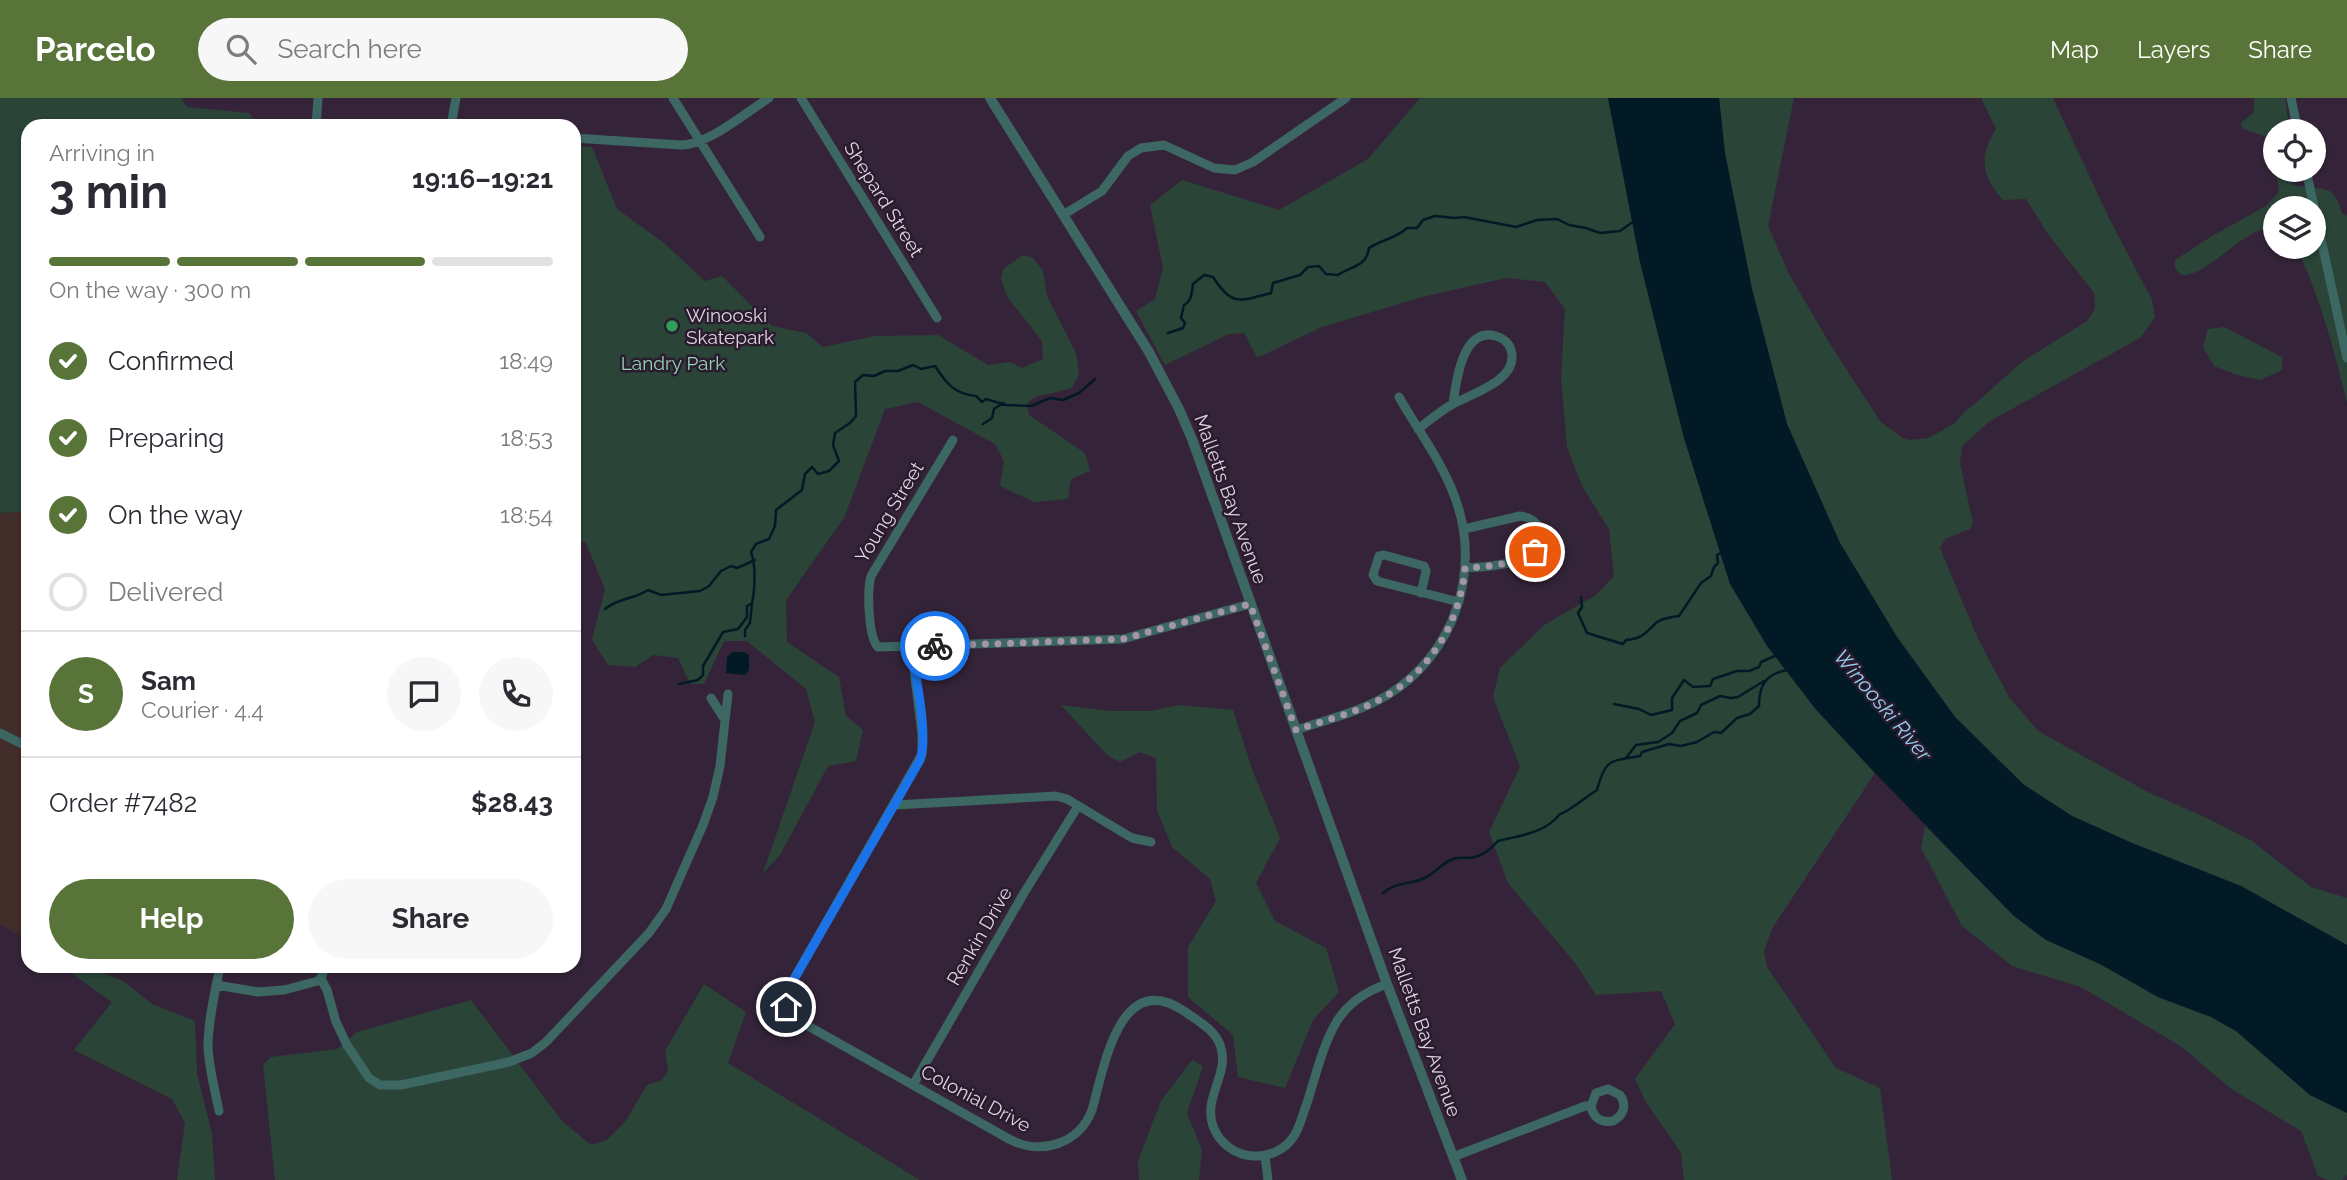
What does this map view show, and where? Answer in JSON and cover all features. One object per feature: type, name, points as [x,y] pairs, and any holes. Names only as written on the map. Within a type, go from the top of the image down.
[{"type":"street","points":[[317,119],[318,98]]},
{"type":"street","points":[[453,119],[456,98]]},
{"type":"street","points":[[673,98],[761,237]]},
{"type":"street","points":[[581,138],[681,145],[700,141],[769,98]]},
{"type":"street","name":"Shepard Street","points":[[801,98],[937,318]]},
{"type":"street","name":"Malletts Bay Avenue","points":[[990,98],[1149,352],[1179,409],[1387,984],[1462,1180]]},
{"type":"street","points":[[1063,215],[1102,191],[1128,156],[1141,148],[1164,145],[1214,168],[1235,170],[1253,162],[1346,98]]},
{"type":"street","points":[[2291,98],[2295,119]]},
{"type":"street","points":[[2309,182],[2347,358]]},
{"type":"street","points":[[1418,429],[1453,404],[1490,386],[1503,375],[1510,365],[1512,355],[1509,345],[1502,338],[1482,336],[1469,347],[1458,373],[1453,404]]},
{"type":"street","points":[[1296,730],[1370,704],[1407,681],[1436,649],[1450,626],[1459,602],[1465,568],[1464,529],[1451,488],[1399,397]]},
{"type":"street","name":"Young Street","points":[[953,440],[874,568],[869,582],[872,638],[875,645],[881,648],[1123,639],[1250,604]]},
{"type":"street","points":[[1464,529],[1520,516],[1529,517],[1535,522],[1541,537],[1538,549],[1528,557],[1465,568]]},
{"type":"street","points":[[1421,593],[1426,571],[1424,566],[1379,556],[1373,575],[1375,580],[1421,593],[1459,602]]},
{"type":"street","name":"Colonial Drive","points":[[911,646],[923,748],[920,760],[786,993],[788,1011],[794,1017],[1021,1145],[1041,1147],[1061,1143],[1078,1132],[1090,1116],[1121,1021],[1130,1011],[1142,1004],[1164,1002],[1177,1007],[1204,1025],[1221,1046],[1222,1065],[1210,1107],[1211,1122],[1218,1136],[1228,1147],[1242,1154],[1265,1156]]},
{"type":"street","points":[[321,979],[347,1045],[369,1078],[380,1085],[408,1084],[509,1062],[532,1053],[546,1042],[661,917],[708,811],[720,766],[728,694]]},
{"type":"street","points":[[711,698],[725,720]]},
{"type":"street","points":[[0,733],[21,744]]},
{"type":"street","points":[[895,805],[1056,796],[1132,838],[1152,842]]},
{"type":"street","name":"Renkin Drive","points":[[913,1085],[1024,893],[1078,806]]},
{"type":"street","points":[[219,973],[210,1018],[208,1047],[219,1111]]},
{"type":"street","points":[[216,985],[269,992],[312,984],[321,979],[323,973]]},
{"type":"street","points":[[1268,1180],[1265,1156],[1284,1147],[1297,1130],[1327,1042],[1342,1014],[1356,999],[1387,984]]},
{"type":"street","points":[[1453,1157],[1591,1106]]},
{"type":"shaded area","points":[[21,512],[21,936],[0,925],[0,513]]},
{"type":"green space","points":[[0,98],[181,98],[187,107],[249,113],[253,119],[21,119],[21,512],[0,513]]},
{"type":"green space","points":[[1420,98],[1608,98],[1640,262],[1684,438],[1730,584],[1814,708],[1875,773],[1773,927],[1764,951],[1767,967],[1836,1068],[1880,1088],[1892,1180],[1684,1180],[1681,1153],[1646,1102],[1635,1079],[1675,1024],[1661,991],[1596,995],[1575,963],[1508,883],[1489,832],[1520,767],[1493,697],[1500,668],[1544,625],[1596,595],[1614,576],[1609,529],[1583,488],[1567,447],[1561,378],[1565,309],[1545,282],[1506,278],[1422,297],[1322,327],[1257,358],[1244,333],[1229,334],[1165,365],[1136,311],[1155,299],[1163,268],[1150,205],[1182,180],[1279,210],[1368,159]]},
{"type":"green space","points":[[1719,98],[1794,98],[1768,226],[1789,274],[1880,421],[1902,438],[1910,440],[1929,438],[1955,423],[2022,362],[2087,321],[2095,309],[2094,293],[2048,234],[2026,199],[2003,200],[1990,183],[1985,166],[1987,148],[1996,129],[1981,98],[2053,98],[2108,216],[2152,300],[2155,317],[2140,338],[1990,421],[1962,446],[1960,463],[1973,523],[1970,529],[1945,539],[1940,548],[1978,639],[2009,697],[2038,731],[2148,792],[2252,841],[2311,887],[2347,898],[2347,945],[2241,886],[2072,816],[2023,784],[1955,717],[1897,637],[1840,543],[1787,424],[1752,289],[1725,153]]},
{"type":"green space","points":[[2254,98],[2285,98],[2288,119],[2263,119],[2263,136],[2242,128],[2241,123],[2254,112]]},
{"type":"green space","name":"Landry Park","points":[[581,146],[592,147],[617,209],[664,243],[705,281],[722,276],[772,326],[806,333],[823,347],[875,336],[938,335],[988,365],[1010,362],[1022,368],[1043,359],[1042,341],[1008,298],[1001,279],[1003,269],[1023,255],[1033,258],[1043,271],[1047,296],[1076,353],[1079,374],[1072,388],[1036,397],[1027,403],[1029,415],[1085,453],[1090,471],[1071,479],[1068,499],[1034,502],[1000,486],[1004,461],[995,444],[918,402],[885,409],[844,518],[786,600],[787,642],[839,677],[846,716],[863,730],[856,761],[828,766],[780,855],[763,873],[815,722],[806,689],[747,641],[724,641],[704,684],[690,684],[678,658],[653,655],[635,667],[608,665],[592,640],[605,589],[586,543],[581,541]]},
{"type":"green space","points":[[2278,182],[2291,182],[2330,191],[2342,213],[2347,216],[2347,403],[2319,304],[2302,259],[2326,259],[2326,196],[2275,196],[2279,192]]},
{"type":"green space","points":[[2263,208],[2263,230],[2249,235],[2199,271],[2181,275],[2175,268],[2175,260]]},
{"type":"green space","points":[[2224,327],[2282,357],[2282,370],[2260,380],[2214,366],[2203,347],[2208,329]]},
{"type":"green space","points":[[1061,705],[1109,711],[1150,711],[1180,705],[1233,710],[1252,769],[1280,838],[1256,883],[1275,921],[1326,948],[1339,992],[1313,1020],[1285,1088],[1238,1077],[1233,1035],[1188,997],[1188,947],[1216,901],[1210,879],[1172,847],[1157,810],[1156,758],[1139,752],[1120,762],[1107,755]]},
{"type":"green space","points":[[1925,826],[2014,916],[2046,940],[2100,964],[2158,997],[2211,1017],[2236,1031],[2310,1095],[2347,1113],[2347,1175],[2342,1180],[2328,1180],[2318,1176],[2301,1131],[2230,1088],[2182,1047],[2081,987],[2012,966],[1962,926],[1921,848]]},
{"type":"green space","points":[[71,973],[104,973],[123,981],[152,1004],[195,1021],[197,1074],[212,1134],[215,1180],[177,1180],[185,1123],[172,1099],[74,1050],[112,1002]]},
{"type":"green space","points":[[704,984],[746,1012],[728,1063],[920,1180],[275,1180],[263,1065],[271,1057],[337,1049],[357,1032],[471,1000],[562,1121],[591,1145],[607,1140],[625,1122],[647,1085],[662,1080],[668,1071],[665,1051]]},
{"type":"green space","points":[[1192,1060],[1203,1066],[1187,1113],[1202,1150],[1199,1180],[1139,1180],[1138,1161],[1161,1101]]},
{"type":"water","name":"Winooski River","points":[[1608,98],[1719,98],[1725,153],[1752,289],[1787,424],[1840,543],[1897,637],[1955,717],[2023,784],[2072,816],[2241,886],[2347,945],[2347,1113],[2310,1095],[2236,1031],[2211,1017],[2158,997],[2100,964],[2046,940],[2014,916],[1814,707],[1767,646],[1730,584],[1684,438],[1640,262]]},
{"type":"water","points":[[732,652],[749,655],[749,670],[745,675],[726,673],[727,657]]},
{"type":"waterway","points":[[1168,333],[1183,328],[1185,323],[1181,318],[1184,305],[1190,298],[1193,284],[1204,275],[1213,277],[1232,297],[1244,299],[1260,296],[1271,293],[1273,283],[1300,275],[1308,267],[1319,266],[1326,274],[1338,275],[1361,263],[1369,248],[1407,228],[1417,228],[1423,220],[1435,216],[1464,217],[1516,227],[1537,220],[1557,219],[1600,233],[1620,231],[1634,221]]},
{"type":"waterway","points":[[679,684],[698,680],[703,675],[703,666],[723,632],[738,629],[747,617],[747,606],[752,603],[754,584],[751,552],[756,544],[769,539],[775,526],[776,510],[802,490],[805,474],[812,467],[818,474],[829,471],[839,461],[833,445],[835,433],[856,416],[855,382],[863,375],[874,376],[913,365],[921,369],[935,366],[951,387],[976,396],[982,402],[986,399],[1006,405],[1031,406],[1050,398],[1063,400],[1079,393],[1095,379]]},
{"type":"waterway","points":[[983,424],[992,418],[994,409],[1003,403]]},
{"type":"waterway","points":[[1581,597],[1582,607],[1578,613],[1587,633],[1623,644],[1626,640],[1644,634],[1661,620],[1679,616],[1701,583],[1711,576],[1718,563],[1717,555],[1723,552]]},
{"type":"waterway","points":[[605,609],[648,590],[661,595],[700,591],[709,586],[721,571],[755,560]]},
{"type":"waterway","points":[[745,636],[745,630],[750,623],[752,603]]},
{"type":"waterway","points":[[1614,704],[1639,709],[1651,715],[1672,710],[1672,698],[1684,680],[1693,687],[1710,686],[1713,679],[1737,671],[1749,671],[1777,655]]},
{"type":"waterway","points":[[1383,893],[1393,887],[1425,878],[1453,859],[1478,856],[1498,841],[1532,833],[1547,826],[1560,814],[1597,790],[1603,772],[1610,763],[1640,756],[1642,752],[1669,744],[1681,746],[1697,742],[1714,732],[1721,733],[1737,718],[1750,714],[1759,706],[1760,692],[1765,682],[1774,674],[1787,670]]},
{"type":"waterway","points":[[1626,758],[1636,745],[1658,742],[1672,733],[1680,721],[1697,713],[1701,705],[1720,696],[1738,697],[1764,681]]},
{"type":"way so far","points":[[935,646],[1123,639],[1250,604],[1296,730],[1370,704],[1407,681],[1431,656],[1450,626],[1461,595],[1465,568],[1524,558],[1535,552]]},
{"type":"place","name":"Winooski Skatepark","points":[[672,326]]},
{"type":"route","points":[[786,1007],[786,993],[920,760],[922,734],[911,646],[935,646]]}]
